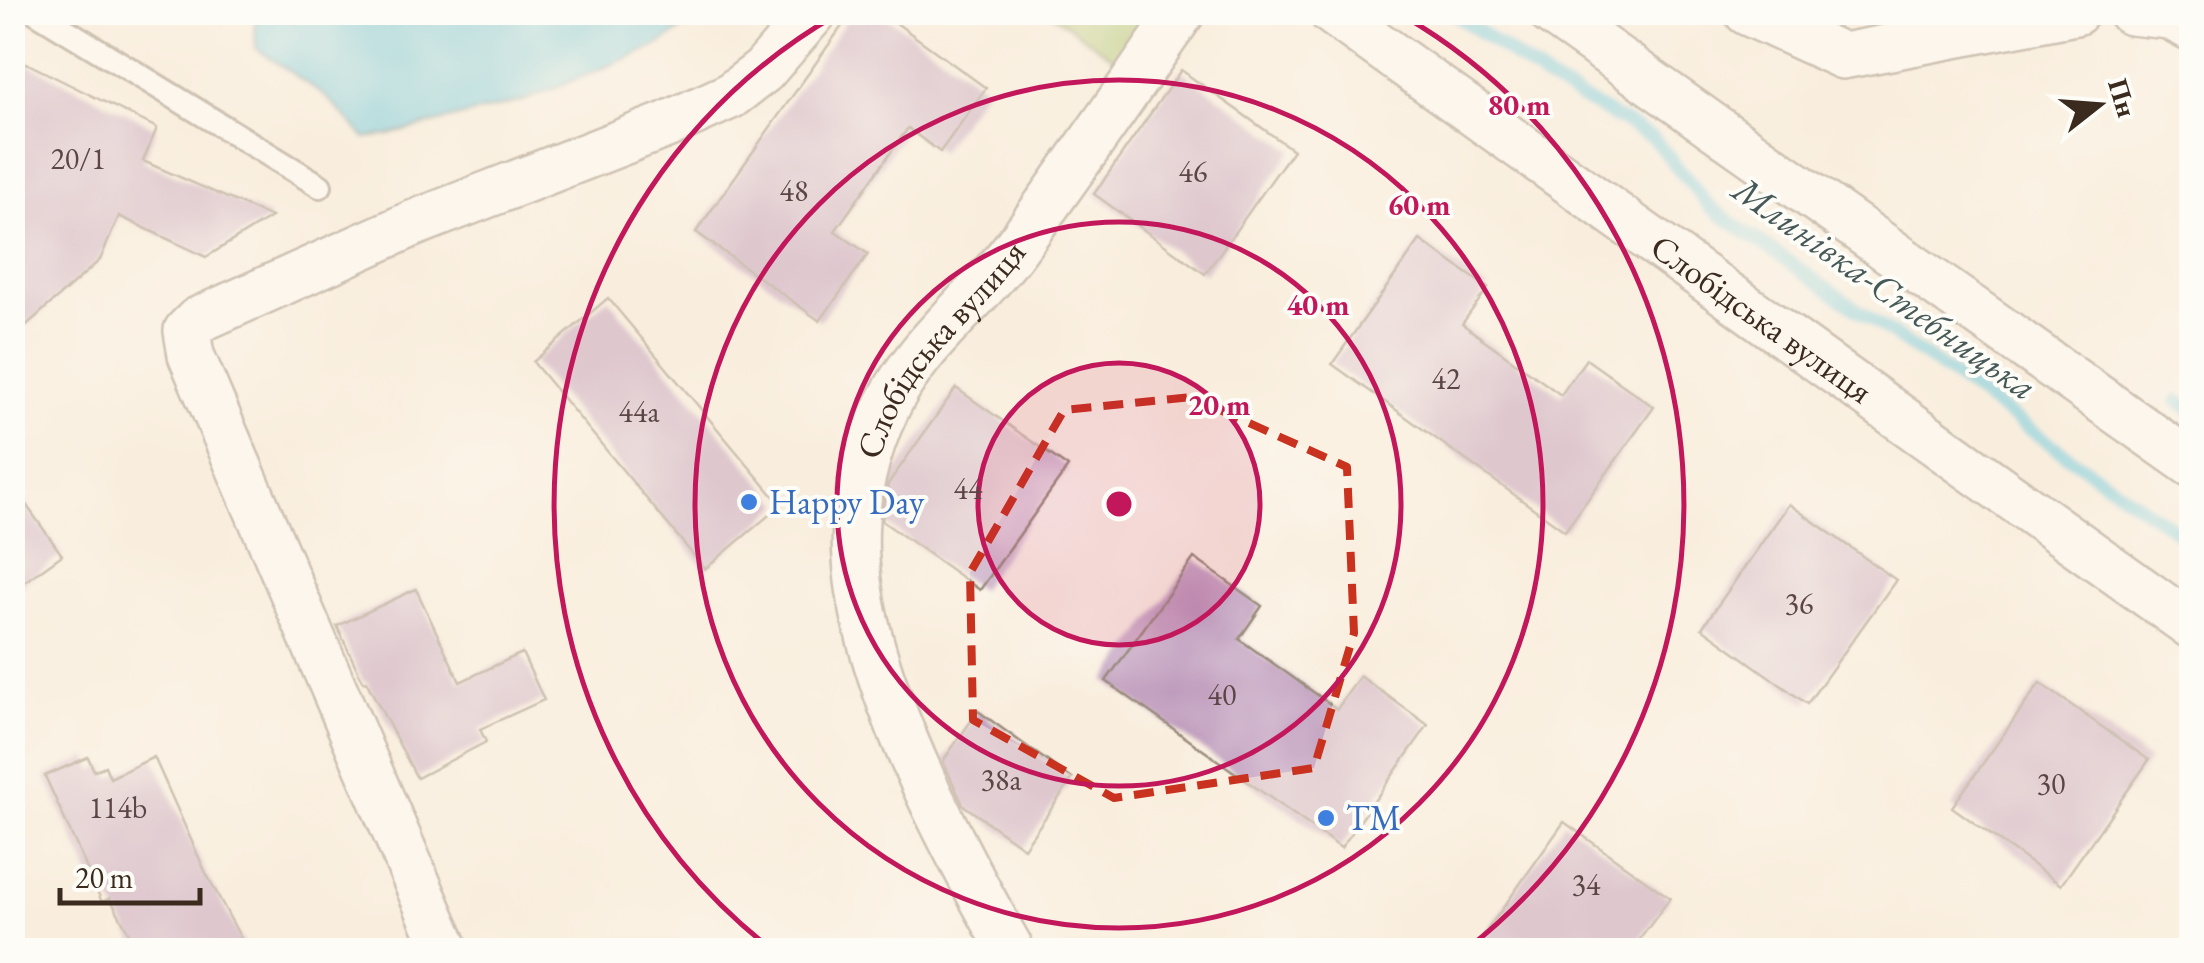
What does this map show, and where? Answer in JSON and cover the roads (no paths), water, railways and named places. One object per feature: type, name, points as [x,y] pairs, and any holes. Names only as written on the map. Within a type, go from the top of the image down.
[{"type":"street","points":[[446,950],[192,355],[188,331],[198,320],[350,251],[730,96],[763,71],[814,12]]},
{"type":"street","name":"Слобідська вулиця","points":[[1012,950],[936,807],[893,709],[862,608],[856,558],[858,504],[869,452],[888,404],[916,359],[1014,251],[1182,12]]},
{"type":"street","name":"Слобідська вулиця","points":[[1332,12],[2192,626]]},
{"type":"street","points":[[1551,12],[2192,464]]},
{"type":"street","points":[[1747,12],[1843,56],[2076,12]]},
{"type":"street","points":[[2131,12],[2169,16],[2192,28]]},
{"type":"lane","points":[[36,12],[320,186]]},
{"type":"water","points":[[283,12],[691,13],[681,30],[657,46],[526,100],[365,138],[326,97],[256,48],[255,21]]},
{"type":"waterway","name":"Млинівка-Стебницька","points":[[1452,12],[1548,80],[1654,139],[1711,208],[2192,542]]},
{"type":"waterway","points":[[2178,401],[2192,411]]},
{"type":"place","name":"Happy Day","points":[[749,502]]},
{"type":"place","name":"TM","points":[[1326,818]]}]
